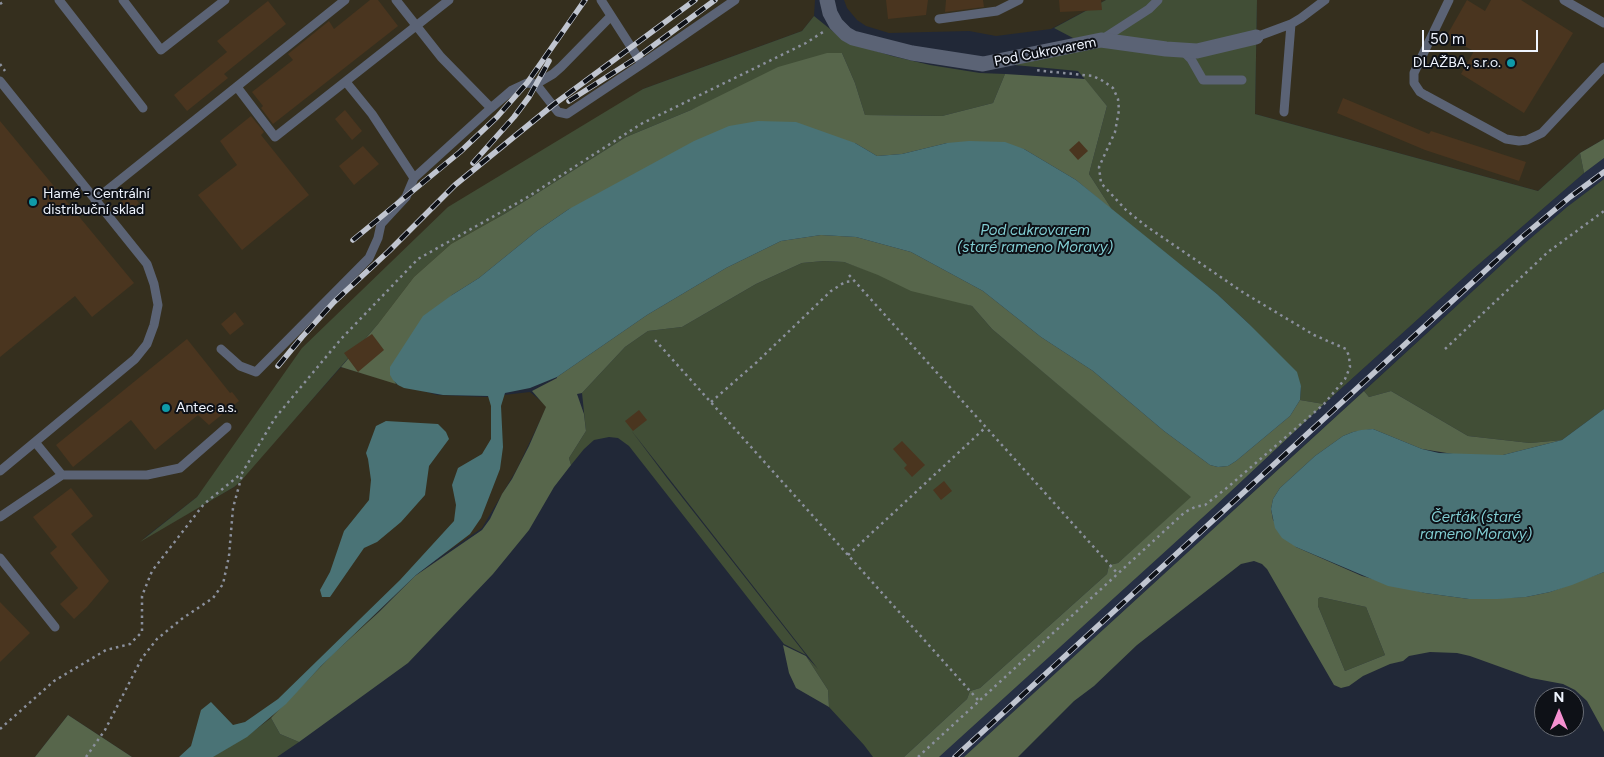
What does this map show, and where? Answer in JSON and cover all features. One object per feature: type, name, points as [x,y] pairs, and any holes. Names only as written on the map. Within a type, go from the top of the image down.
[{"type":"street","points":[[827,0],[830,14],[836,24]]},
{"type":"street","name":"Pod Cukrovarem","points":[[836,24],[846,34],[862,40],[912,53],[982,64],[1101,40],[1197,51],[1256,37]]},
{"type":"lane","points":[[59,0],[143,108]]},
{"type":"lane","points":[[122,0],[161,50],[225,0]]},
{"type":"lane","points":[[95,200],[345,0]]},
{"type":"lane","points":[[396,0],[442,56],[491,108]]},
{"type":"lane","points":[[236,87],[275,137],[449,0]]},
{"type":"lane","points":[[601,0],[642,64]]},
{"type":"lane","points":[[536,84],[558,112],[567,114],[735,0]]},
{"type":"lane","points":[[939,19],[997,11],[1019,0]]},
{"type":"lane","points":[[1101,40],[1149,9],[1158,0]]},
{"type":"lane","points":[[1256,37],[1291,24],[1325,0]]},
{"type":"lane","points":[[1449,0],[1414,73],[1414,83],[1425,96],[1506,139],[1527,140],[1535,138],[1542,133],[1604,67]]},
{"type":"lane","points":[[1564,0],[1604,23]]},
{"type":"lane","points":[[221,349],[240,366],[256,372],[369,258],[378,238],[381,224],[406,197],[414,178],[518,86],[527,83],[536,84],[553,74],[611,16]]},
{"type":"lane","points":[[1284,112],[1291,24]]},
{"type":"lane","points":[[1183,50],[1191,59],[1203,80],[1242,80]]},
{"type":"lane","points":[[0,81],[147,264],[158,304],[154,325],[147,344],[136,359],[0,471]]},
{"type":"lane","points":[[346,82],[372,114],[414,178]]},
{"type":"lane","points":[[0,517],[62,475],[147,475],[180,468],[227,427]]},
{"type":"lane","points":[[35,442],[62,475]]},
{"type":"lane","points":[[0,558],[55,627]]},
{"type":"path","points":[[86,757],[106,730],[142,658],[157,639],[183,618],[213,598],[223,584],[229,556],[233,508],[242,473],[275,418],[341,339],[418,259],[526,198],[641,124],[806,43],[836,24]]},
{"type":"path","points":[[918,757],[1185,512],[1205,504],[1228,487],[1324,404],[1345,379],[1350,367],[1346,349],[1314,335],[1244,293],[1146,226],[1126,210],[1101,183],[1099,167],[1115,132],[1119,110],[1118,99],[1113,88],[1103,80],[1093,76],[1029,69]]},
{"type":"path","points":[[1444,349],[1548,252],[1604,210]]},
{"type":"path","points":[[849,275],[1118,574]]},
{"type":"path","points":[[711,402],[757,362],[831,291],[844,282],[854,281]]},
{"type":"path","points":[[655,340],[979,701]]},
{"type":"path","points":[[848,554],[986,427]]},
{"type":"path","points":[[0,729],[54,681],[106,650],[130,644],[142,632],[142,596],[152,570],[204,504],[242,473]]},
{"type":"shaded area","points":[[0,0],[815,0],[814,16],[802,31],[643,89],[223,462],[197,497],[143,539],[234,487],[341,367],[437,395],[486,397],[530,392],[547,406],[517,469],[482,528],[418,572],[274,716],[247,736],[213,757],[132,757],[68,715],[35,757],[0,757]]},
{"type":"shaded area","points":[[844,0],[1106,0],[1051,29],[996,36],[969,31],[889,33],[866,26],[857,20],[847,8]]},
{"type":"shaded area","points":[[1106,0],[1257,0],[1255,114],[1538,191],[1580,153],[1584,173],[1471,271],[1324,404],[1300,400],[1301,386],[1248,323],[1217,294],[1113,211],[1089,174],[1107,106],[1078,71],[1004,64],[1094,49],[1054,28]]},
{"type":"shaded area","points":[[1257,0],[1604,0],[1604,139],[1580,153],[1538,191],[1255,114]]},
{"type":"shaded area","points":[[814,16],[846,42],[892,56],[930,65],[980,73],[1005,74],[993,103],[942,116],[865,115],[855,83],[842,53],[691,110],[626,137],[506,213],[451,244],[414,277],[378,324],[240,482],[140,542],[197,497],[302,348],[448,207],[643,89],[802,31]]},
{"type":"shaded area","points":[[827,53],[842,53],[855,83],[865,115],[942,116],[993,103],[1005,74],[1085,79],[1107,106],[1089,174],[1113,211],[1076,180],[1024,149],[947,143],[902,154],[877,156],[855,143],[569,209],[537,231],[479,278],[452,295],[391,374],[396,384],[341,367],[378,324],[414,277],[451,244],[506,213],[626,137],[691,110],[778,67]]},
{"type":"shaded area","points":[[1604,139],[1604,158],[1584,173],[1580,153]]},
{"type":"shaded area","points":[[1604,158],[1604,179],[1567,207],[1524,244],[964,757],[939,757],[1471,271],[1584,173]]},
{"type":"shaded area","points":[[1604,179],[1604,409],[1562,440],[1530,443],[1468,436],[1391,391],[1369,397],[1364,391],[1524,244],[1567,207]]},
{"type":"shaded area","points":[[821,235],[856,237],[911,252],[983,291],[1041,337],[1093,371],[1164,431],[1210,465],[1218,467],[1228,466],[1236,461],[1290,416],[1300,400],[1324,404],[1213,508],[939,757],[904,757],[967,699],[970,691],[980,688],[1107,574],[1109,565],[1118,563],[1191,497],[992,329],[972,306],[911,291],[878,275],[844,262],[802,263],[756,284],[682,327],[648,331],[625,347],[582,393],[577,394],[584,414],[586,431],[569,458],[571,465],[554,487],[529,530],[493,574],[408,663],[299,742],[280,734],[271,718],[332,655],[415,576],[482,530],[512,479],[546,407],[532,391],[557,378],[647,315],[726,268],[781,241]]},
{"type":"shaded area","points":[[844,262],[972,306],[992,329],[1192,497],[1118,563],[1109,565],[1107,574],[980,688],[970,691],[967,699],[904,757],[873,757],[829,707],[828,690],[806,656],[818,669],[631,430],[806,655],[784,644],[629,446],[618,438],[609,437],[594,440],[571,465],[569,458],[586,431],[582,393],[625,347],[648,331],[682,327],[756,284],[802,263]]},
{"type":"shaded area","points":[[1364,391],[1369,397],[1391,391],[1468,436],[1530,443],[1562,440],[1503,455],[1459,455],[1422,449],[1373,429],[1353,432],[1343,436],[1315,456],[1280,488],[1273,499],[1271,509],[1273,520],[1296,547],[1362,576],[1425,593],[1469,599],[1526,597],[1550,592],[1604,572],[1604,732],[1584,698],[1584,687],[1569,687],[1563,684],[1531,678],[1457,653],[1430,652],[1409,656],[1403,661],[1390,664],[1363,676],[1349,686],[1341,688],[1334,685],[1267,569],[1262,564],[1254,561],[1241,564],[1137,645],[1094,686],[1074,701],[1018,757],[964,757]],"holes":[[[1320,597],[1366,607],[1385,655],[1345,671],[1318,606],[1318,599]]]},
{"type":"shaded area","points":[[1320,597],[1366,607],[1385,655],[1345,671],[1318,606],[1318,599]]},
{"type":"shaded area","points":[[783,645],[806,656],[828,690],[829,707],[796,688],[789,673]]},
{"type":"shaded area","points":[[68,715],[132,757],[35,757]]},
{"type":"shaded area","points":[[271,718],[280,734],[299,742],[277,757],[212,757],[247,736]]},
{"type":"water","name":"Pod cukrovarem (staré rameno Moravy)","points":[[758,121],[796,122],[855,143],[877,156],[902,154],[947,143],[969,141],[1005,142],[1024,149],[1076,180],[1217,294],[1297,372],[1301,386],[1300,400],[1290,416],[1236,461],[1228,466],[1218,467],[1210,465],[1164,431],[1093,371],[1041,337],[983,291],[911,252],[856,237],[821,235],[781,241],[726,268],[647,315],[557,377],[530,388],[505,393],[501,406],[503,447],[500,469],[481,518],[470,534],[416,575],[321,666],[286,704],[247,737],[213,757],[179,757],[191,746],[201,710],[211,702],[233,725],[245,722],[278,699],[400,580],[454,521],[456,505],[452,485],[458,468],[482,454],[491,439],[491,406],[488,396],[443,395],[404,388],[393,380],[390,375],[390,367],[423,316],[479,278],[537,231],[569,209],[694,141],[729,126]]},
{"type":"water","name":"Čerťák (staré rameno Moravy)","points":[[1604,409],[1604,572],[1572,585],[1526,597],[1498,599],[1469,599],[1388,586],[1296,547],[1282,538],[1275,528],[1271,509],[1273,499],[1280,488],[1315,456],[1343,436],[1353,432],[1373,429],[1422,449],[1439,453],[1503,455],[1562,440]]},
{"type":"water","points":[[386,421],[438,424],[446,432],[449,439],[429,466],[425,495],[401,522],[377,542],[364,548],[330,597],[322,597],[320,590],[330,572],[344,531],[369,500],[371,480],[366,453],[376,426]]},
{"type":"building","points":[[370,0],[378,0],[398,26],[273,124],[261,108],[263,106],[252,92],[293,60],[288,54],[329,21],[334,29]]},
{"type":"building","points":[[886,0],[928,0],[926,15],[888,19]]},
{"type":"building","points":[[946,0],[983,0],[984,7],[945,12]]},
{"type":"building","points":[[1059,0],[1101,0],[1102,10],[1060,12]]},
{"type":"building","name":"DLAŽBA, s.r.o.","points":[[1467,0],[1485,11],[1491,0],[1521,0],[1573,33],[1524,113],[1461,74],[1474,51],[1446,37]]},
{"type":"building","points":[[268,1],[286,24],[224,74],[228,78],[187,111],[174,95],[227,52],[217,41]]},
{"type":"building","points":[[1343,98],[1429,134],[1431,131],[1526,162],[1519,181],[1425,150],[1337,113]]},
{"type":"building","points":[[345,110],[362,131],[352,140],[335,119]]},
{"type":"building","points":[[251,116],[264,132],[261,135],[309,195],[242,250],[198,195],[237,165],[220,141]]},
{"type":"building","name":"Hamé - Centrální distribuční sklad","points":[[0,121],[134,283],[92,317],[75,296],[0,357]]},
{"type":"building","points":[[1079,141],[1088,151],[1078,160],[1069,150]]},
{"type":"building","points":[[363,146],[379,164],[354,185],[339,166]]},
{"type":"building","points":[[131,193],[139,203],[129,211],[121,202]]},
{"type":"building","points":[[235,312],[244,324],[230,335],[221,324]]},
{"type":"building","points":[[372,334],[384,350],[358,372],[344,353]]},
{"type":"building","name":"Antec a.s.","points":[[187,339],[230,393],[232,392],[239,401],[209,425],[198,415],[155,450],[131,420],[73,467],[56,445]]},
{"type":"building","points":[[639,410],[647,420],[633,431],[625,421]]},
{"type":"building","points":[[902,441],[925,465],[912,477],[904,468],[907,465],[893,449]]},
{"type":"building","points":[[944,481],[952,491],[941,500],[933,490]]},
{"type":"building","points":[[71,488],[93,516],[71,534],[109,581],[74,619],[60,604],[78,588],[50,553],[57,547],[33,517]]},
{"type":"building","points":[[0,602],[30,633],[0,662]]},
{"type":"railway","points":[[353,240],[460,152],[497,117],[527,83],[585,0]]},
{"type":"railway","points":[[278,366],[334,302],[389,251],[455,185],[553,105],[695,0]]},
{"type":"railway","points":[[569,101],[638,57],[715,0]]},
{"type":"railway","points":[[473,163],[514,117],[529,97],[549,61]]},
{"type":"railway","points":[[955,757],[1522,237],[1570,197],[1604,172]]},
{"type":"place","name":"DLAŽBA, s.r.o.","points":[[1511,63]]},
{"type":"place","name":"Hamé - Centrální distribuční sklad","points":[[33,202]]},
{"type":"place","name":"Antec a.s.","points":[[166,408]]}]
